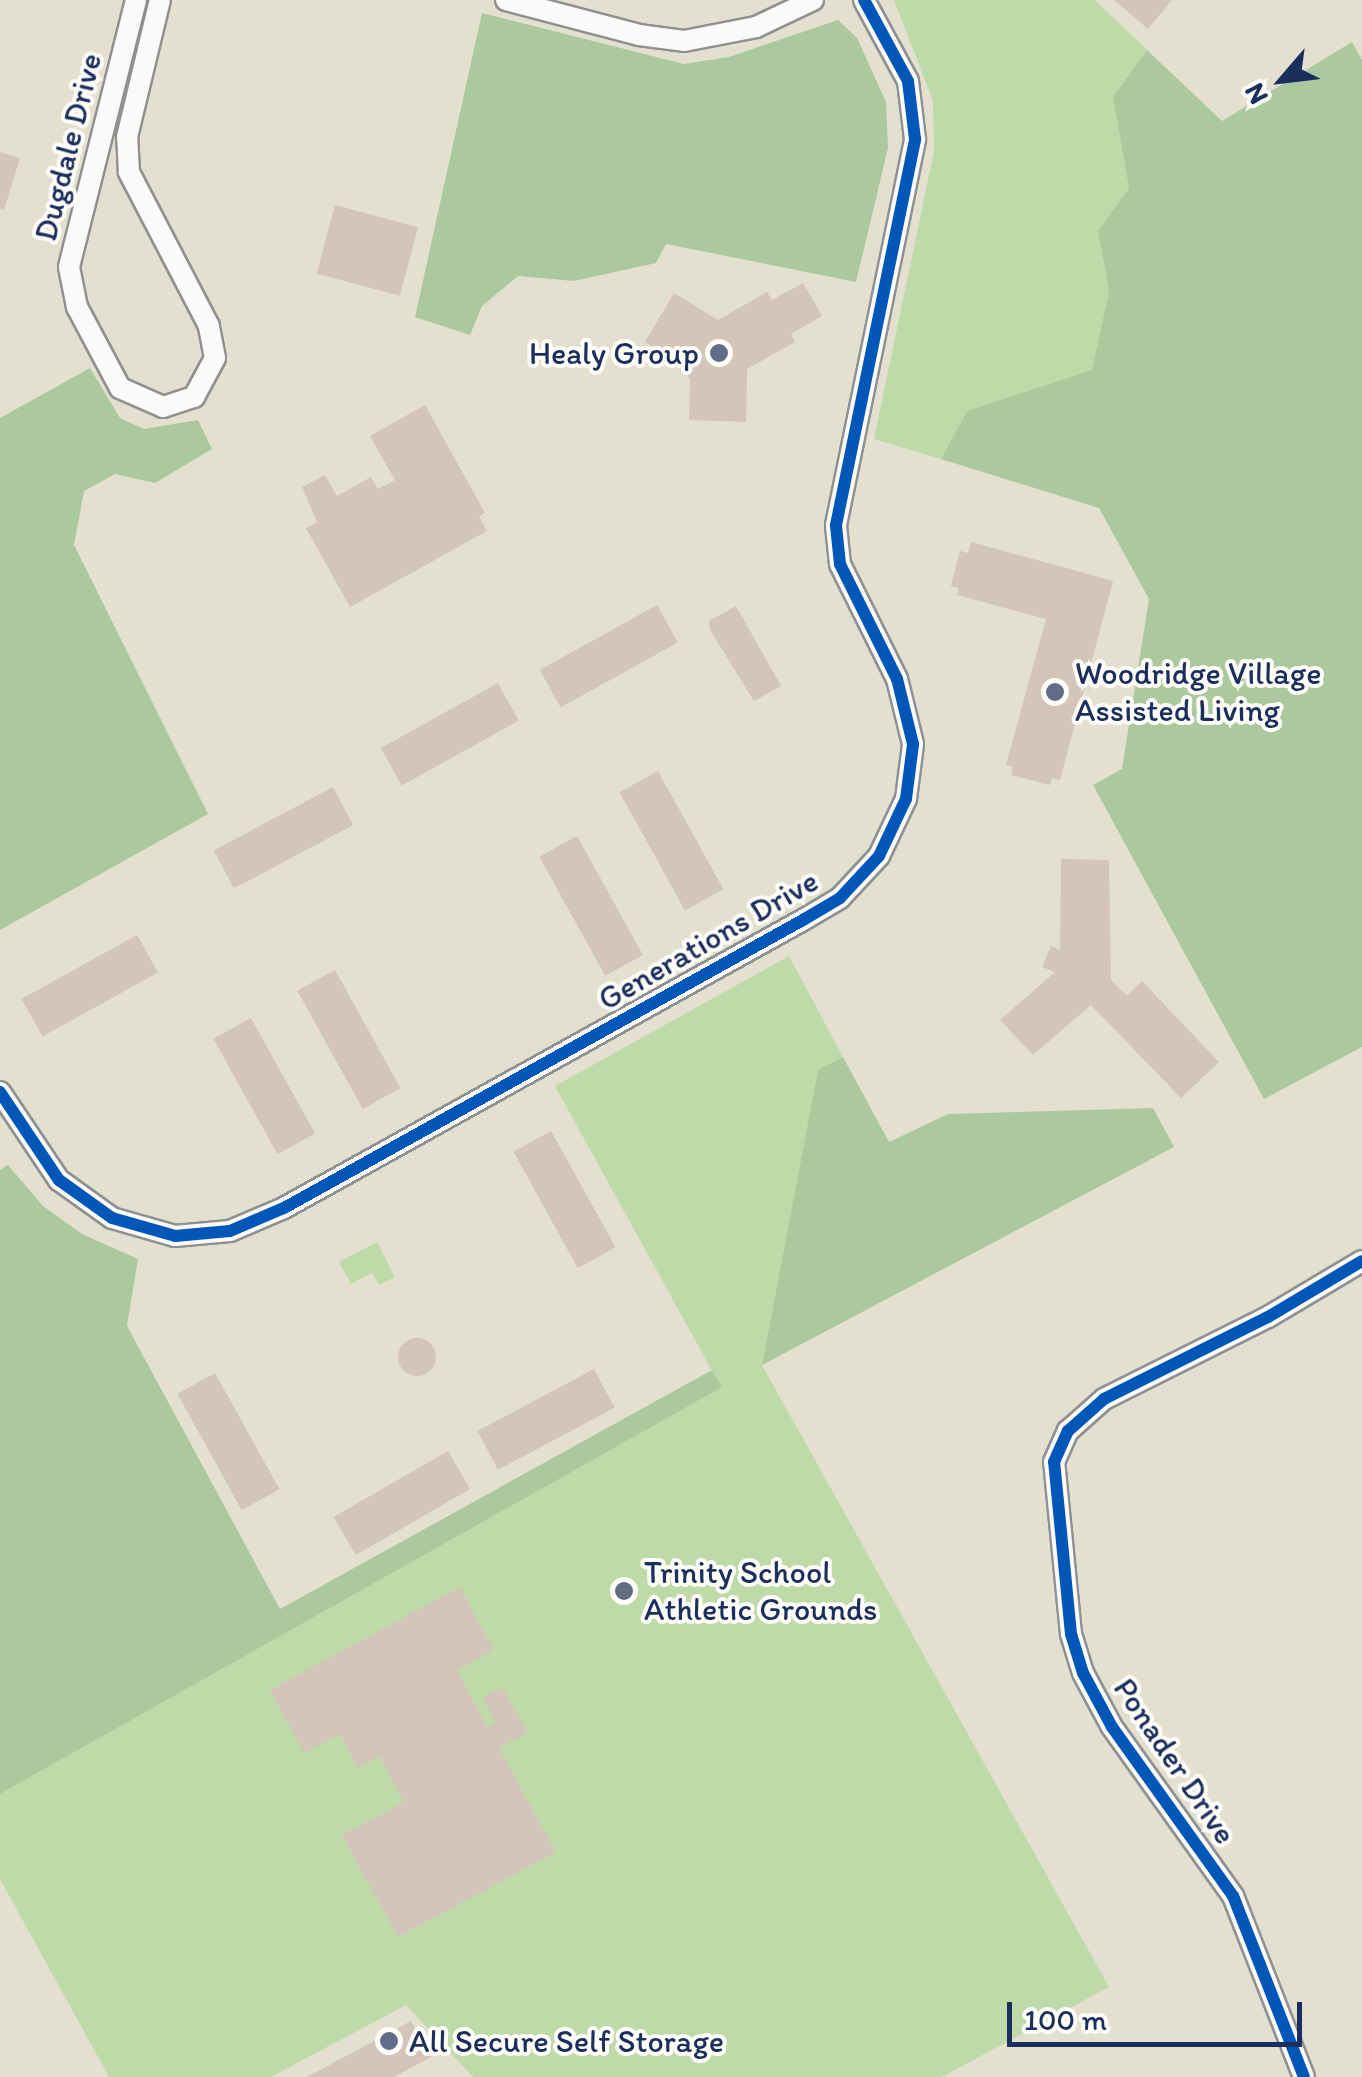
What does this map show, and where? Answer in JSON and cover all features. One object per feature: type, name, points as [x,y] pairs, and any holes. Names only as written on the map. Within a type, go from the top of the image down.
[{"type":"street","name":"Dugdale Drive","points":[[136,0],[69,268],[77,307],[120,388],[163,407],[194,398],[215,358],[209,326],[129,172],[127,137],[160,0]]},
{"type":"street","points":[[506,0],[639,36],[684,40],[756,28],[813,0]]},
{"type":"street","name":"Generations Drive","points":[[0,1092],[59,1180],[112,1218],[175,1236],[230,1231],[284,1208],[803,920],[840,898],[879,856],[906,799],[913,744],[898,679],[840,564],[836,525],[915,139],[908,81],[864,0]]},
{"type":"street","name":"Ponader Drive","points":[[1304,2077],[1233,1896],[1112,1727],[1083,1673],[1068,1617],[1054,1462],[1068,1431],[1104,1399],[1268,1317],[1355,1264]]},
{"type":"green space","points":[[894,0],[1095,0],[1147,50],[1113,97],[1129,188],[1098,231],[1109,291],[1092,371],[967,411],[941,459],[874,439],[934,151],[933,101]]},
{"type":"green space","points":[[482,13],[684,64],[729,57],[838,20],[857,38],[886,102],[888,148],[856,282],[666,244],[656,263],[574,281],[518,276],[482,306],[470,335],[415,317]]},
{"type":"green space","points":[[1352,42],[1362,60],[1362,1047],[1264,1099],[1093,785],[1122,769],[1149,599],[1099,508],[941,459],[967,411],[1092,370],[1109,291],[1098,231],[1129,188],[1113,97],[1147,50],[1222,121]]},
{"type":"green space","points":[[90,368],[120,418],[144,429],[198,420],[212,449],[155,483],[115,474],[84,491],[74,545],[208,814],[0,930],[0,418]]},
{"type":"green space","name":"Trinity School Athletic Grounds","points":[[789,956],[843,1057],[818,1071],[762,1365],[1109,1987],[942,2077],[473,2077],[406,2005],[271,2077],[109,2077],[0,1879],[0,1794],[721,1387],[555,1086]]},
{"type":"green space","points":[[843,1057],[889,1142],[948,1114],[1153,1108],[1174,1147],[762,1365],[818,1070]]},
{"type":"green space","points":[[8,1165],[43,1206],[82,1234],[138,1259],[127,1326],[280,1609],[712,1370],[722,1387],[0,1794],[0,1170]]},
{"type":"green space","points":[[377,1242],[395,1277],[379,1285],[372,1273],[351,1284],[339,1262]]},
{"type":"building","points":[[1114,0],[1172,0],[1148,29]]},
{"type":"building","points":[[0,152],[20,158],[4,210],[0,208]]},
{"type":"building","points":[[335,205],[418,227],[400,296],[317,274]]},
{"type":"building","name":"Healy Group","points":[[803,283],[822,316],[791,334],[795,342],[747,369],[746,422],[689,420],[690,380],[681,364],[645,342],[674,293],[718,320],[767,292],[772,300]]},
{"type":"building","points":[[425,405],[485,513],[479,516],[487,531],[350,607],[306,528],[317,522],[302,487],[325,475],[337,496],[371,477],[378,489],[395,480],[370,436]]},
{"type":"building","name":"Woodridge Village Assisted Living","points":[[971,542],[1113,581],[1060,780],[1052,778],[1050,785],[1011,775],[1013,767],[1006,765],[1046,619],[957,595],[959,588],[951,586],[960,551],[968,553]]},
{"type":"building","points":[[657,605],[678,643],[561,708],[540,670]]},
{"type":"building","points":[[736,606],[781,686],[754,701],[710,630],[709,621]]},
{"type":"building","points":[[498,683],[519,721],[402,786],[381,748]]},
{"type":"building","points":[[658,771],[723,889],[685,910],[620,792]]},
{"type":"building","points":[[333,787],[353,825],[234,888],[214,850]]},
{"type":"building","points":[[577,836],[643,955],[605,976],[539,857]]},
{"type":"building","points":[[1061,859],[1109,860],[1111,980],[1127,996],[1142,981],[1219,1062],[1181,1098],[1091,1005],[1033,1055],[1000,1020],[1055,972],[1042,967],[1051,946],[1060,950]]},
{"type":"building","points":[[137,935],[158,973],[42,1037],[22,999]]},
{"type":"building","points":[[335,970],[400,1088],[363,1109],[297,991]]},
{"type":"building","points":[[251,1018],[315,1133],[277,1154],[213,1039]]},
{"type":"building","points":[[551,1131],[615,1247],[578,1268],[513,1152]]},
{"type":"building","points":[[417,1338],[430,1344],[436,1357],[430,1370],[417,1376],[404,1370],[398,1357],[404,1344]]},
{"type":"building","points":[[594,1369],[615,1408],[498,1470],[477,1431]]},
{"type":"building","points":[[215,1373],[279,1489],[242,1510],[177,1394]]},
{"type":"building","points":[[448,1451],[470,1489],[356,1555],[334,1517]]},
{"type":"building","points":[[460,1587],[494,1650],[457,1670],[488,1728],[496,1723],[483,1698],[503,1687],[528,1733],[499,1748],[556,1852],[398,1937],[342,1835],[404,1802],[379,1756],[358,1768],[340,1734],[304,1753],[270,1690]]},
{"type":"building","points":[[411,2021],[431,2057],[394,2077],[307,2077]]},
{"type":"cycle path","points":[[0,1092],[59,1180],[112,1218],[175,1236],[230,1231],[284,1208],[803,920],[840,898],[879,856],[906,799],[913,744],[897,679],[840,564],[836,525],[915,139],[908,81],[864,0]]},
{"type":"cycle path","points":[[1304,2077],[1233,1896],[1112,1727],[1083,1673],[1071,1634],[1054,1462],[1068,1431],[1104,1399],[1268,1317],[1362,1261]]},
{"type":"place","name":"Healy Group","points":[[719,353]]},
{"type":"place","name":"Woodridge Village Assisted Living","points":[[1055,692]]},
{"type":"place","name":"Trinity School Athletic Grounds","points":[[624,1591]]},
{"type":"place","name":"All Secure Self Storage","points":[[389,2041]]}]
